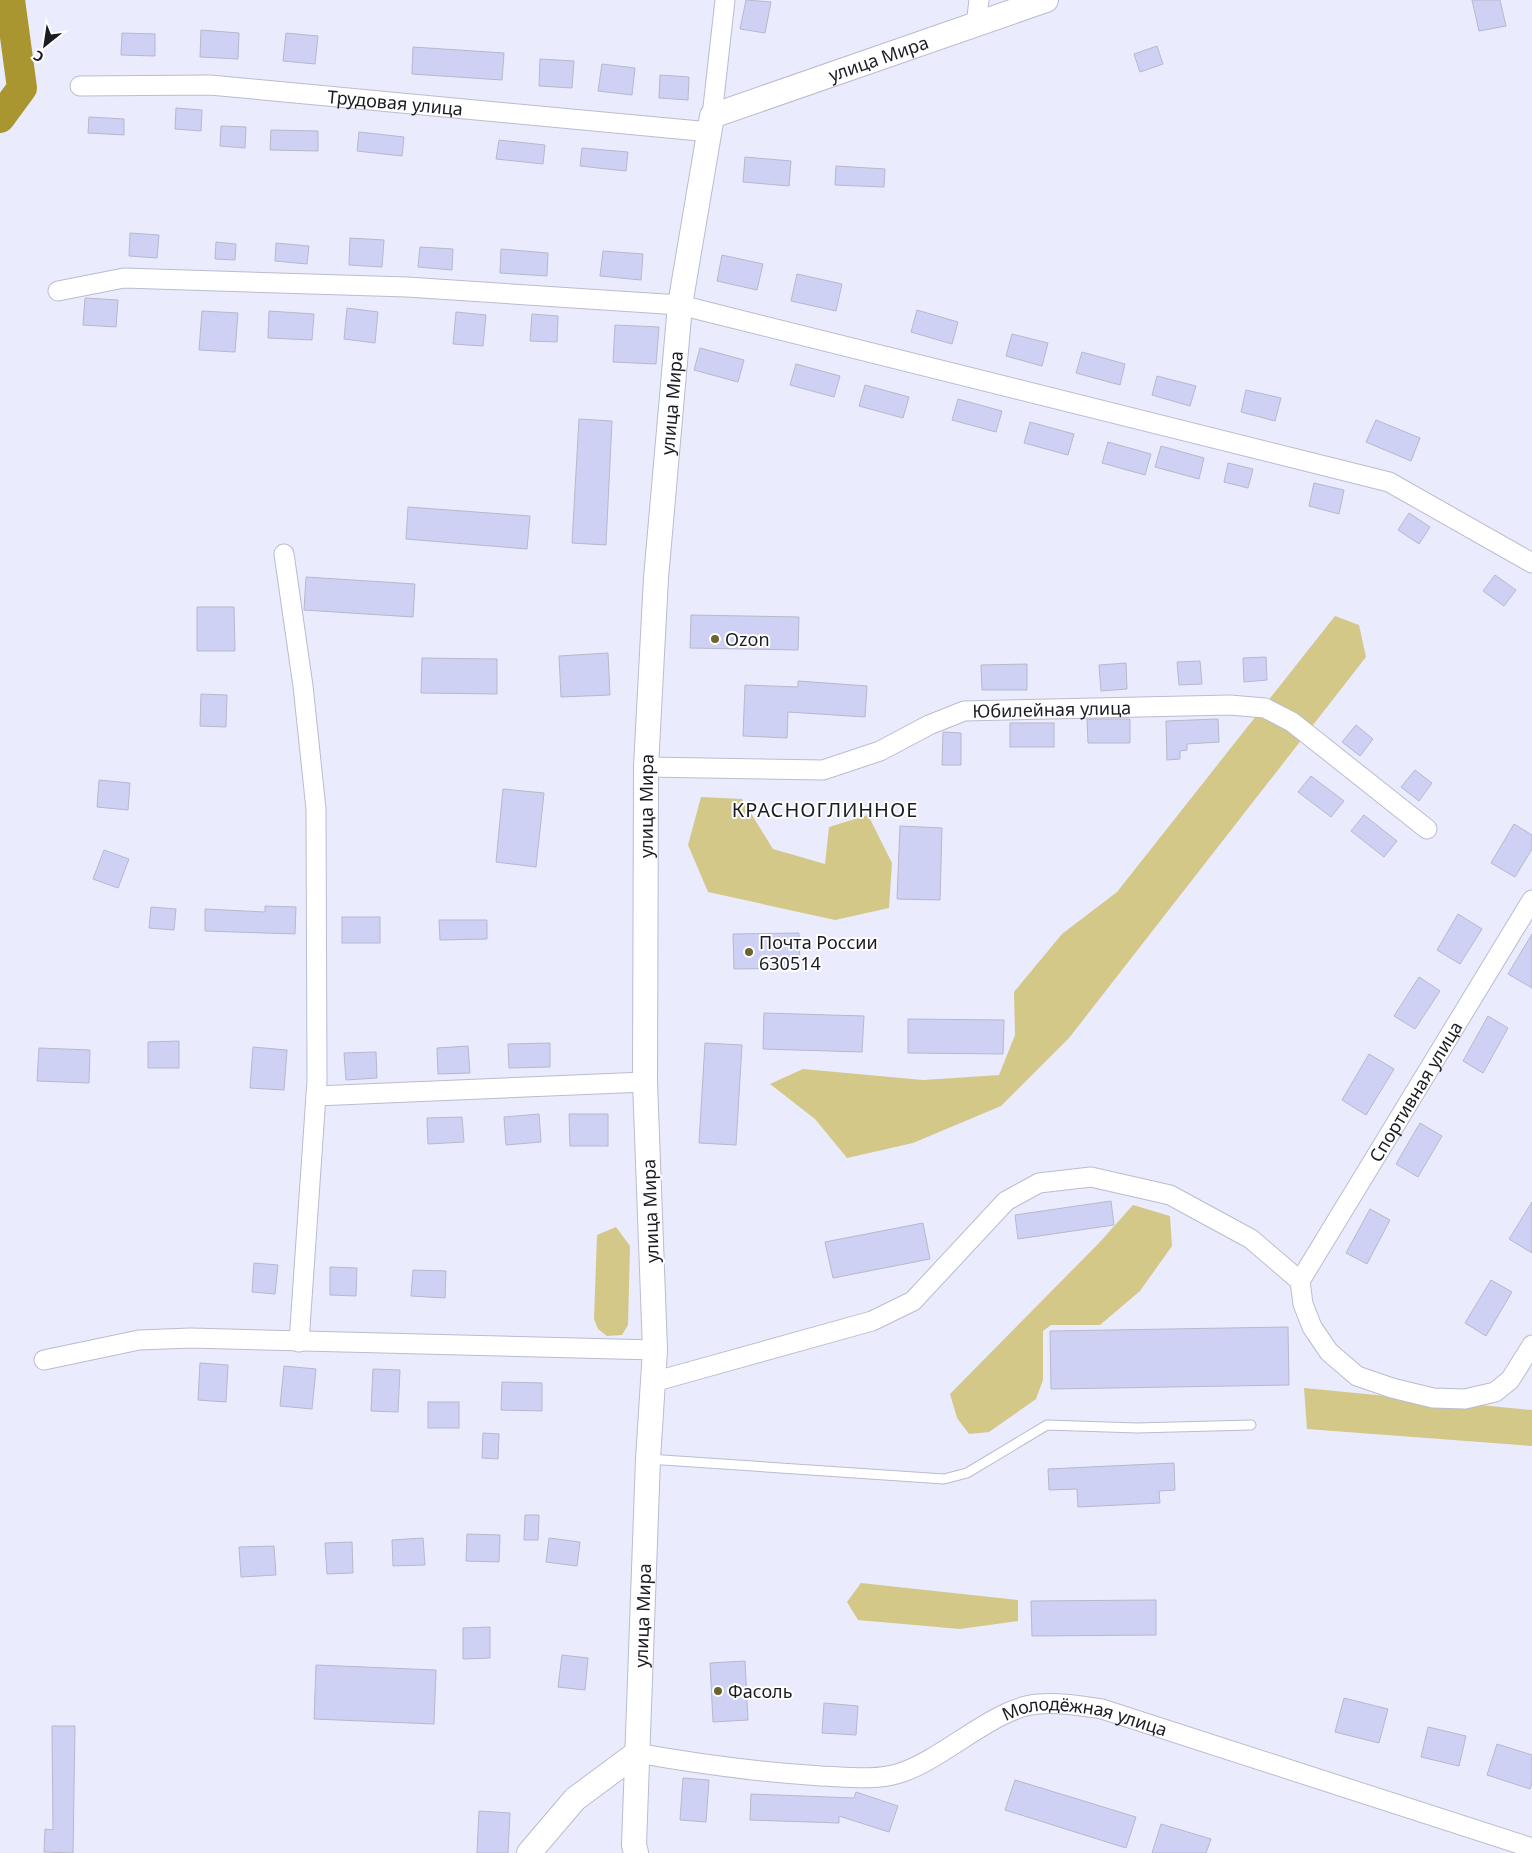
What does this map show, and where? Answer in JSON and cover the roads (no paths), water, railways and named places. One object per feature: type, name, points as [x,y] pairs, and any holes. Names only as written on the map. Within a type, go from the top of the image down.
[{"type":"street","points":[[711,124],[725,0]]},
{"type":"street","points":[[976,25],[979,0]]},
{"type":"street","name":"улица Мира","points":[[636,1853],[634,1845],[636,1753],[648,1459],[655,1350],[645,1082],[646,767],[656,578],[680,305],[711,124],[1046,0]]},
{"type":"street","name":"Трудовая улица","points":[[80,86],[210,85],[711,124]]},
{"type":"street","points":[[58,291],[124,278],[407,287],[680,305],[1388,482],[1532,563]]},
{"type":"street","points":[[284,554],[303,686],[316,809],[316,1096],[299,1342]]},
{"type":"street","name":"Юбилейная улица","points":[[646,767],[823,770],[880,751],[929,725],[964,711],[1230,705],[1256,707],[1264,708],[1292,722],[1426,829]]},
{"type":"street","name":"Спортивная улица","points":[[1300,1281],[1532,900]]},
{"type":"street","points":[[316,1096],[645,1082]]},
{"type":"street","points":[[653,1382],[872,1321],[913,1300],[1006,1201],[1039,1183],[1091,1177],[1170,1195],[1251,1239],[1300,1281],[1304,1304],[1312,1327],[1329,1352],[1357,1376],[1433,1398],[1465,1399],[1496,1392],[1526,1366],[1532,1345]]},
{"type":"street","points":[[44,1360],[139,1340],[191,1338],[655,1350]]},
{"type":"street","name":"Молодёжная улица","points":[[636,1753],[710,1766],[868,1779],[900,1774],[924,1763],[1011,1710],[1036,1704],[1066,1704],[1102,1710],[1532,1848]]},
{"type":"street","points":[[529,1853],[575,1799],[636,1753]]},
{"type":"lane","points":[[648,1459],[944,1479],[967,1473],[1047,1425],[1137,1428],[1251,1425]]},
{"type":"waterway","points":[[0,118],[22,88],[10,0]]},
{"type":"place","name":"Ozon","points":[[715,639]]},
{"type":"place","name":"Почта России 630514","points":[[749,952]]},
{"type":"place","name":"Фасоль","points":[[718,1691]]},
{"type":"district","name":"КРАСНОГЛИННОЕ","points":[[825,809]]}]
